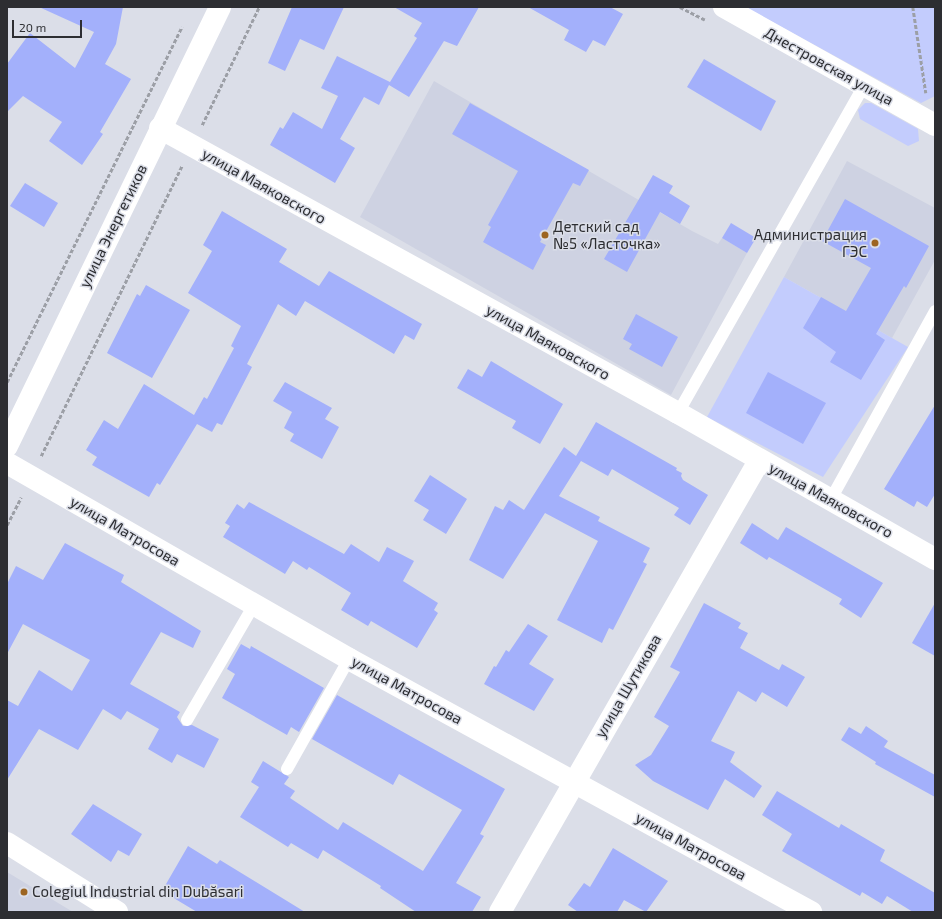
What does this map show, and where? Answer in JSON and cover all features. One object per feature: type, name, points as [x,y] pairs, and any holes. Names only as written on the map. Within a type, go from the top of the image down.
[{"type":"street","name":"улица Энергетиков","points":[[7,446],[220,7]]},
{"type":"street","name":"Днестровская улица","points":[[724,7],[933,124]]},
{"type":"street","name":"улица Маяковского","points":[[160,128],[678,413],[759,461],[831,499],[935,559]]},
{"type":"street","name":"улица Шутикова","points":[[500,912],[573,781],[759,461]]},
{"type":"street","name":"улица Матросова","points":[[7,463],[254,605],[811,912]]},
{"type":"street","points":[[7,843],[117,912]]},
{"type":"lane","points":[[678,413],[864,86]]},
{"type":"lane","points":[[831,499],[935,311]]},
{"type":"lane","points":[[187,720],[254,605]]},
{"type":"lane","points":[[287,769],[349,658]]},
{"type":"path","points":[[7,525],[259,7]]},
{"type":"path","points":[[913,7],[933,124]]},
{"type":"path","points":[[7,382],[185,21]]},
{"type":"shaded area","points":[[745,7],[935,7],[935,96],[921,103]]},
{"type":"shaded area","name":"Детский сад №5 «Ласточка»","points":[[434,81],[692,231],[718,244],[722,238],[747,253],[671,395],[360,217]]},
{"type":"shaded area","points":[[865,103],[871,103],[918,129],[919,141],[908,146],[860,119],[858,110]]},
{"type":"shaded area","points":[[847,161],[935,208],[935,260],[892,338],[784,277]]},
{"type":"shaded area","points":[[784,277],[908,347],[823,477],[707,417]]},
{"type":"shaded area","name":"Colegiul Industrial din Dubăsari","points":[[7,872],[73,912],[7,912]]},
{"type":"building","points":[[39,7],[123,7],[116,44],[105,64],[131,79],[100,132],[103,134],[82,165],[49,141],[62,122],[23,96],[7,112],[7,64],[30,33],[75,68],[94,32]]},
{"type":"building","points":[[292,7],[344,7],[324,50],[300,39],[285,71],[268,63]]},
{"type":"building","points":[[394,7],[479,7],[457,46],[444,41],[409,97],[389,85],[379,105],[364,97],[340,139],[355,148],[335,183],[270,145],[280,127],[283,129],[293,112],[322,129],[338,96],[321,88],[337,56],[390,82],[417,38],[414,36],[422,23]]},
{"type":"building","points":[[528,7],[610,7],[623,14],[605,46],[593,40],[586,52],[564,40],[569,30]]},
{"type":"building","points":[[704,59],[776,101],[761,131],[687,87]]},
{"type":"building","points":[[470,103],[589,170],[580,186],[573,183],[540,242],[546,245],[533,270],[483,242],[491,227],[488,225],[518,171],[452,134]]},
{"type":"building","points":[[653,175],[673,186],[669,193],[690,206],[680,224],[660,212],[627,272],[604,259]]},
{"type":"building","points":[[25,183],[58,203],[44,227],[10,206]]},
{"type":"building","points":[[845,199],[929,246],[906,288],[904,286],[876,334],[885,340],[861,380],[830,362],[836,352],[803,328],[821,297],[846,311],[871,268],[822,241]]},
{"type":"building","points":[[222,211],[287,249],[279,262],[319,286],[329,271],[422,324],[414,340],[405,335],[394,354],[305,301],[296,316],[278,304],[247,364],[252,367],[222,425],[217,423],[212,432],[197,424],[160,485],[157,483],[149,497],[92,465],[97,457],[86,450],[104,420],[118,429],[144,384],[194,415],[204,397],[207,399],[234,348],[231,346],[241,326],[188,293],[212,251],[203,245]]},
{"type":"building","points":[[731,223],[756,238],[747,253],[722,238]]},
{"type":"building","points":[[146,285],[190,310],[152,378],[107,353],[137,294],[140,296]]},
{"type":"building","points":[[636,314],[678,337],[662,367],[629,349],[632,344],[623,339]]},
{"type":"building","points":[[491,361],[563,404],[540,444],[512,428],[516,421],[457,388],[468,369],[482,377]]},
{"type":"building","points":[[768,372],[826,403],[803,444],[746,413]]},
{"type":"building","points":[[285,382],[332,408],[325,419],[339,427],[322,459],[290,441],[294,434],[284,428],[292,412],[273,401]]},
{"type":"building","points":[[935,405],[935,494],[927,507],[917,501],[914,507],[884,489]]},
{"type":"building","points":[[596,422],[677,468],[676,470],[682,473],[681,476],[683,480],[708,495],[690,525],[674,515],[679,508],[612,469],[608,476],[581,461],[559,496],[600,517],[598,521],[650,548],[643,562],[647,564],[613,630],[609,628],[602,643],[557,620],[598,541],[545,513],[503,579],[469,560],[495,506],[503,510],[509,500],[524,510],[564,447],[576,456]]},
{"type":"building","points":[[430,475],[467,499],[446,534],[423,520],[429,510],[414,501]]},
{"type":"building","points":[[249,502],[344,554],[351,544],[379,562],[387,547],[414,561],[403,581],[438,603],[434,610],[438,613],[417,648],[371,621],[368,626],[341,610],[351,593],[309,567],[307,570],[293,561],[285,574],[223,537],[230,526],[225,523],[237,504],[244,509]]},
{"type":"building","points":[[752,523],[778,540],[786,527],[883,583],[861,618],[839,604],[842,599],[769,557],[767,560],[740,543]]},
{"type":"building","points":[[65,543],[124,575],[121,582],[201,631],[193,648],[161,632],[130,684],[180,712],[177,717],[183,726],[192,725],[219,739],[204,768],[177,754],[172,763],[148,749],[159,729],[127,711],[121,720],[103,709],[78,750],[39,729],[7,780],[7,700],[18,706],[39,670],[72,691],[90,660],[23,624],[7,654],[7,584],[16,566],[43,580]]},
{"type":"building","points":[[704,603],[741,623],[738,628],[748,633],[740,648],[779,670],[782,664],[805,677],[787,707],[762,692],[756,702],[738,691],[711,741],[735,752],[730,762],[762,786],[754,798],[725,779],[708,810],[653,781],[635,765],[651,755],[669,726],[654,717],[680,672],[670,667]]},
{"type":"building","points":[[935,603],[935,656],[912,643]]},
{"type":"building","points":[[528,624],[548,636],[529,664],[554,679],[534,711],[484,684],[494,666],[496,667],[506,650],[509,652]]},
{"type":"building","points":[[241,644],[250,649],[251,646],[324,688],[299,732],[291,727],[287,735],[222,698],[235,674],[227,669]]},
{"type":"building","points":[[337,695],[505,789],[480,834],[484,836],[456,883],[481,897],[472,912],[416,912],[380,888],[381,886],[323,850],[318,859],[291,843],[288,847],[240,817],[259,787],[251,782],[263,761],[289,777],[284,784],[295,791],[290,798],[338,830],[343,822],[423,871],[462,810],[399,774],[393,785],[312,739]]},
{"type":"building","points":[[866,726],[888,741],[884,747],[935,775],[935,797],[875,764],[876,762],[841,740],[849,727],[861,734]]},
{"type":"building","points":[[777,791],[839,828],[841,824],[885,850],[880,861],[935,893],[935,912],[913,912],[887,896],[882,904],[862,892],[860,896],[782,851],[792,834],[762,815]]},
{"type":"building","points":[[93,804],[142,834],[129,856],[118,850],[111,862],[71,834]]},
{"type":"building","points":[[188,846],[217,864],[220,860],[305,912],[197,912],[162,891]]},
{"type":"building","points":[[613,848],[668,881],[646,912],[624,900],[617,912],[578,912],[568,905],[584,883],[590,887]]},
{"type":"place","name":"Детский сад №5 «Ласточка»","points":[[545,235]]},
{"type":"place","name":"Администрация ГЭС","points":[[875,243]]},
{"type":"place","name":"Colegiul Industrial din Dubăsari","points":[[24,892]]}]
